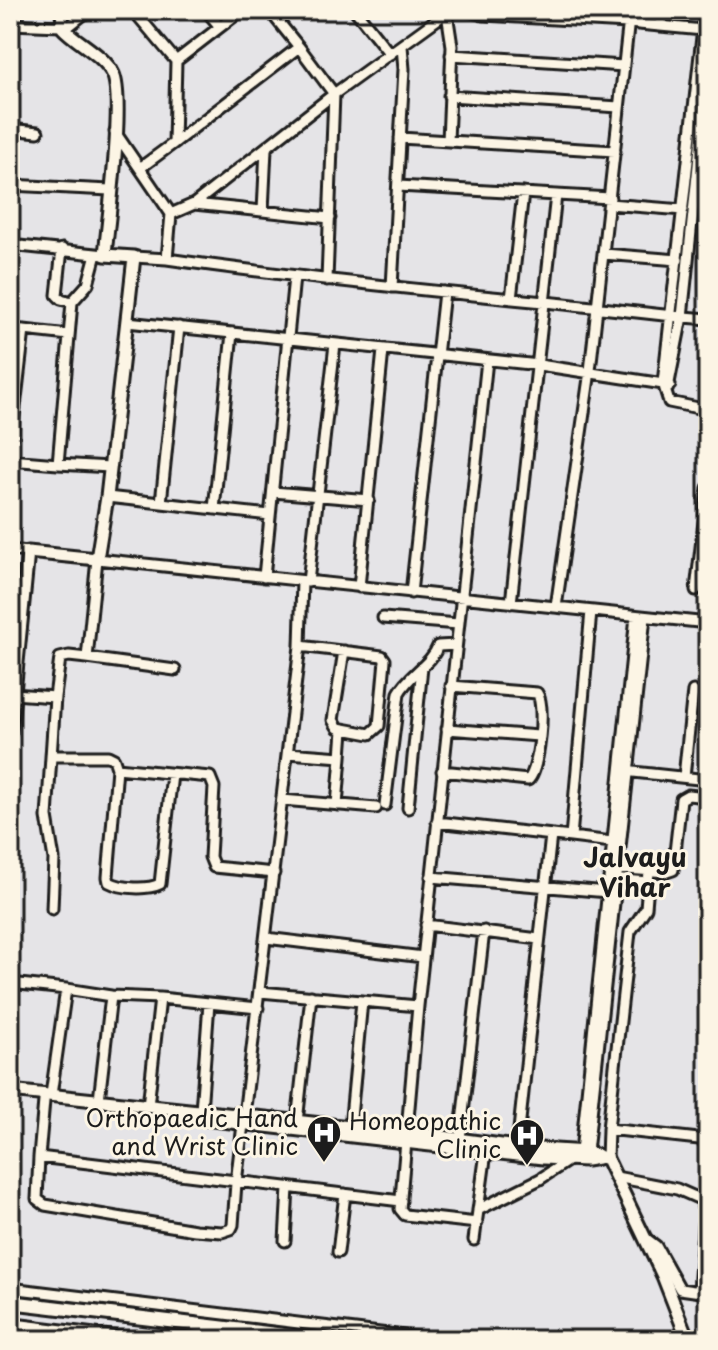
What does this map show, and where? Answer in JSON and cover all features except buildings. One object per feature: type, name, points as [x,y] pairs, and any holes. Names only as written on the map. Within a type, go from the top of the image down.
[{"type":"main road","points":[[10,1302],[326,1340]]},
{"type":"main road","points":[[10,1325],[131,1340]]},
{"type":"street","points":[[62,10],[63,28]]},
{"type":"street","points":[[63,28],[89,10]]},
{"type":"street","points":[[133,10],[176,61],[174,143]]},
{"type":"street","points":[[206,10],[220,27]]},
{"type":"street","points":[[176,61],[242,10]]},
{"type":"street","points":[[269,10],[334,94],[327,280]]},
{"type":"street","points":[[355,10],[390,54]]},
{"type":"street","points":[[466,10],[483,15],[703,30]]},
{"type":"street","points":[[556,607],[590,371],[630,10]]},
{"type":"street","points":[[661,25],[662,10]]},
{"type":"street","points":[[677,316],[678,260],[705,10]]},
{"type":"street","points":[[171,214],[194,204],[443,13],[451,55],[448,141]]},
{"type":"street","points":[[10,24],[63,28],[112,71],[117,91],[110,190],[100,254],[88,284],[72,302],[58,464]]},
{"type":"street","points":[[392,287],[404,69],[402,46]]},
{"type":"street","points":[[140,168],[299,47]]},
{"type":"street","points":[[451,55],[624,66]]},
{"type":"street","points":[[708,71],[667,387],[669,402],[708,410]]},
{"type":"street","points":[[449,96],[619,107]]},
{"type":"street","points":[[10,129],[38,132]]},
{"type":"street","points":[[115,132],[171,214],[167,259]]},
{"type":"street","points":[[400,138],[615,151]]},
{"type":"street","points":[[263,211],[266,149]]},
{"type":"street","points":[[10,185],[110,190]]},
{"type":"street","points":[[398,186],[556,195],[683,210]]},
{"type":"street","points":[[511,299],[523,193]]},
{"type":"street","points":[[511,603],[556,195]]},
{"type":"street","points":[[194,204],[330,218]]},
{"type":"street","points":[[10,245],[167,259],[294,277],[546,302],[597,310],[708,319]]},
{"type":"street","points":[[62,249],[57,295],[72,302]]},
{"type":"street","points":[[604,254],[678,260]]},
{"type":"street","points":[[87,658],[134,257]]},
{"type":"street","points":[[264,577],[294,277]]},
{"type":"street","points":[[411,593],[444,292]]},
{"type":"street","points":[[127,322],[590,371],[667,387]]},
{"type":"street","points":[[161,503],[179,327]]},
{"type":"street","points":[[10,329],[69,335]]},
{"type":"street","points":[[10,451],[24,330]]},
{"type":"street","points":[[214,509],[232,333]]},
{"type":"street","points":[[66,989],[39,1157],[37,1199],[45,1205],[195,1230],[222,1232],[231,1229],[335,344]]},
{"type":"street","points":[[359,587],[383,350]]},
{"type":"street","points":[[477,1223],[405,1215],[400,1209],[426,925],[487,360]]},
{"type":"street","points":[[10,460],[110,467]]},
{"type":"street","points":[[696,590],[708,488]]},
{"type":"street","points":[[273,492],[369,500]]},
{"type":"street","points":[[107,497],[270,515]]},
{"type":"street","points":[[10,550],[708,623]]},
{"type":"street","points":[[10,733],[14,652],[28,552]]},
{"type":"street","points":[[571,837],[591,611]]},
{"type":"street","points":[[587,1157],[640,616]]},
{"type":"street","points":[[383,618],[458,624]]},
{"type":"street","points":[[282,800],[381,806],[399,693],[408,678],[434,658],[440,645],[456,645]]},
{"type":"street","points":[[300,646],[377,653],[385,660],[379,726],[370,734],[343,730],[333,720],[344,651]]},
{"type":"street","points":[[52,909],[54,859],[47,813],[60,658],[69,656],[175,670]]},
{"type":"street","points":[[408,808],[422,667]]},
{"type":"street","points":[[442,771],[528,780],[534,774],[539,736],[541,699],[537,693],[451,686]]},
{"type":"street","points":[[684,777],[693,691]]},
{"type":"street","points":[[13,694],[55,697]]},
{"type":"street","points":[[447,729],[539,736]]},
{"type":"street","points":[[337,805],[343,730]]},
{"type":"street","points":[[288,753],[341,757]]},
{"type":"street","points":[[53,756],[108,756],[114,759],[117,768],[108,877],[109,882],[120,886],[149,888],[160,884],[172,774]]},
{"type":"street","points":[[117,768],[213,779],[210,857],[214,867],[274,873]]},
{"type":"street","points":[[624,771],[708,780]]},
{"type":"street","points":[[614,868],[612,842],[624,771]]},
{"type":"street","points":[[614,868],[673,870],[683,797],[708,797]]},
{"type":"street","points":[[437,822],[612,842]]},
{"type":"street","points":[[517,1148],[551,835]]},
{"type":"street","points":[[478,1210],[587,1157],[608,1129],[630,932],[644,914],[649,871]]},
{"type":"street","points":[[431,877],[608,892]]},
{"type":"street","points":[[613,879],[648,882]]},
{"type":"street","points":[[587,1157],[608,892],[613,879]]},
{"type":"street","points":[[426,925],[539,939]]},
{"type":"street","points":[[460,1139],[484,931]]},
{"type":"street","points":[[266,938],[423,957]]},
{"type":"street","points":[[10,983],[111,996],[258,1008]]},
{"type":"street","points":[[260,992],[418,1006]]},
{"type":"street","points":[[99,1100],[111,996]]},
{"type":"street","points":[[297,1122],[311,996]]},
{"type":"street","points":[[148,1106],[160,998]]},
{"type":"street","points":[[350,1128],[362,1001]]},
{"type":"street","points":[[201,1111],[209,1003]]},
{"type":"street","points":[[10,1091],[48,1098],[407,1138],[460,1139],[587,1157],[616,1177],[677,1189],[702,1200],[703,1292],[680,1289],[656,1246],[644,1237]]},
{"type":"street","points":[[10,1099],[99,1100],[201,1111],[245,1120],[350,1128],[486,1152],[587,1157]]},
{"type":"street","points":[[608,1129],[708,1140]]},
{"type":"street","points":[[474,1240],[486,1152]]},
{"type":"street","points":[[39,1157],[401,1201]]},
{"type":"street","points":[[616,1177],[688,1340]]},
{"type":"street","points":[[285,1241],[288,1188]]},
{"type":"street","points":[[338,1252],[345,1194]]},
{"type":"street","points":[[10,1288],[438,1340]]},
{"type":"place","name":"Orthopaedic Hand and Wrist Clinic","points":[[324,1164]]},
{"type":"place","name":"Homeopathic Clinic","points":[[527,1167]]},
{"type":"district","name":"Jalvayu Vihar","points":[[635,873]]}]
